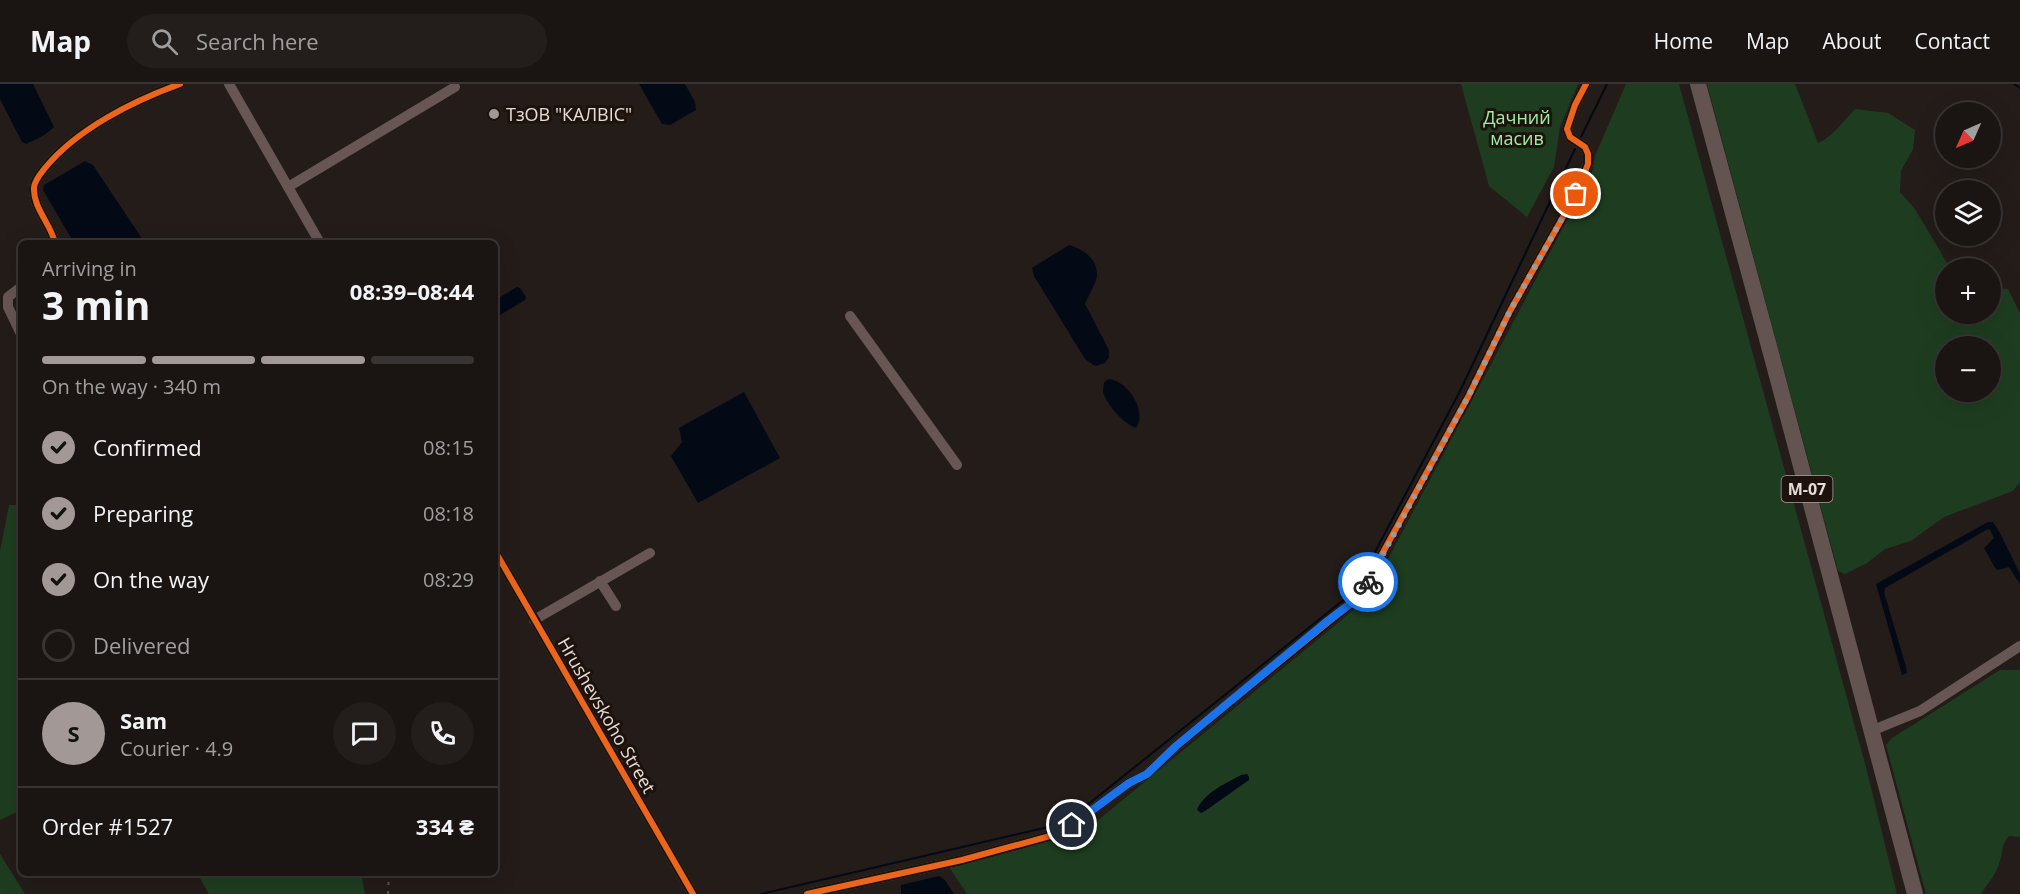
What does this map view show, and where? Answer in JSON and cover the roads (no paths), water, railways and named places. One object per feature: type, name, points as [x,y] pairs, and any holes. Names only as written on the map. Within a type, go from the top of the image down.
[{"type":"highway","name":"М-07","points":[[1698,84],[1915,894]]},
{"type":"street","points":[[54,240],[36,202],[34,186],[56,154],[80,135],[136,104],[180,84]]},
{"type":"street","points":[[229,84],[318,240]]},
{"type":"street","points":[[807,894],[962,860],[1061,832],[1129,783],[1147,774],[1176,746],[1358,598],[1468,397],[1510,311],[1576,194],[1588,164],[1588,154],[1585,147],[1570,137],[1567,129],[1575,105],[1586,84]]},
{"type":"street","points":[[288,187],[455,87]]},
{"type":"street","points":[[18,289],[8,297],[8,307],[18,328]]},
{"type":"street","points":[[850,316],[957,465]]},
{"type":"street","points":[[534,620],[650,553]]},
{"type":"street","name":"Hrushevskoho Street","points":[[498,556],[693,894]]},
{"type":"street","points":[[600,581],[616,606]]},
{"type":"street","points":[[1871,731],[1920,711],[2020,646]]},
{"type":"waterway","points":[[1581,137],[1607,84]]},
{"type":"waterway","points":[[2014,84],[2020,88]]},
{"type":"waterway","points":[[761,894],[1057,825],[1091,802],[1346,598],[1357,586],[1459,393],[1575,149]]},
{"type":"railway","points":[[388,894],[389,876]]},
{"type":"place","name":"ТзОВ \"КАЛВІС\"","points":[[494,114]]},
{"type":"park label","name":"Дачний масив","points":[[1517,127]]}]
